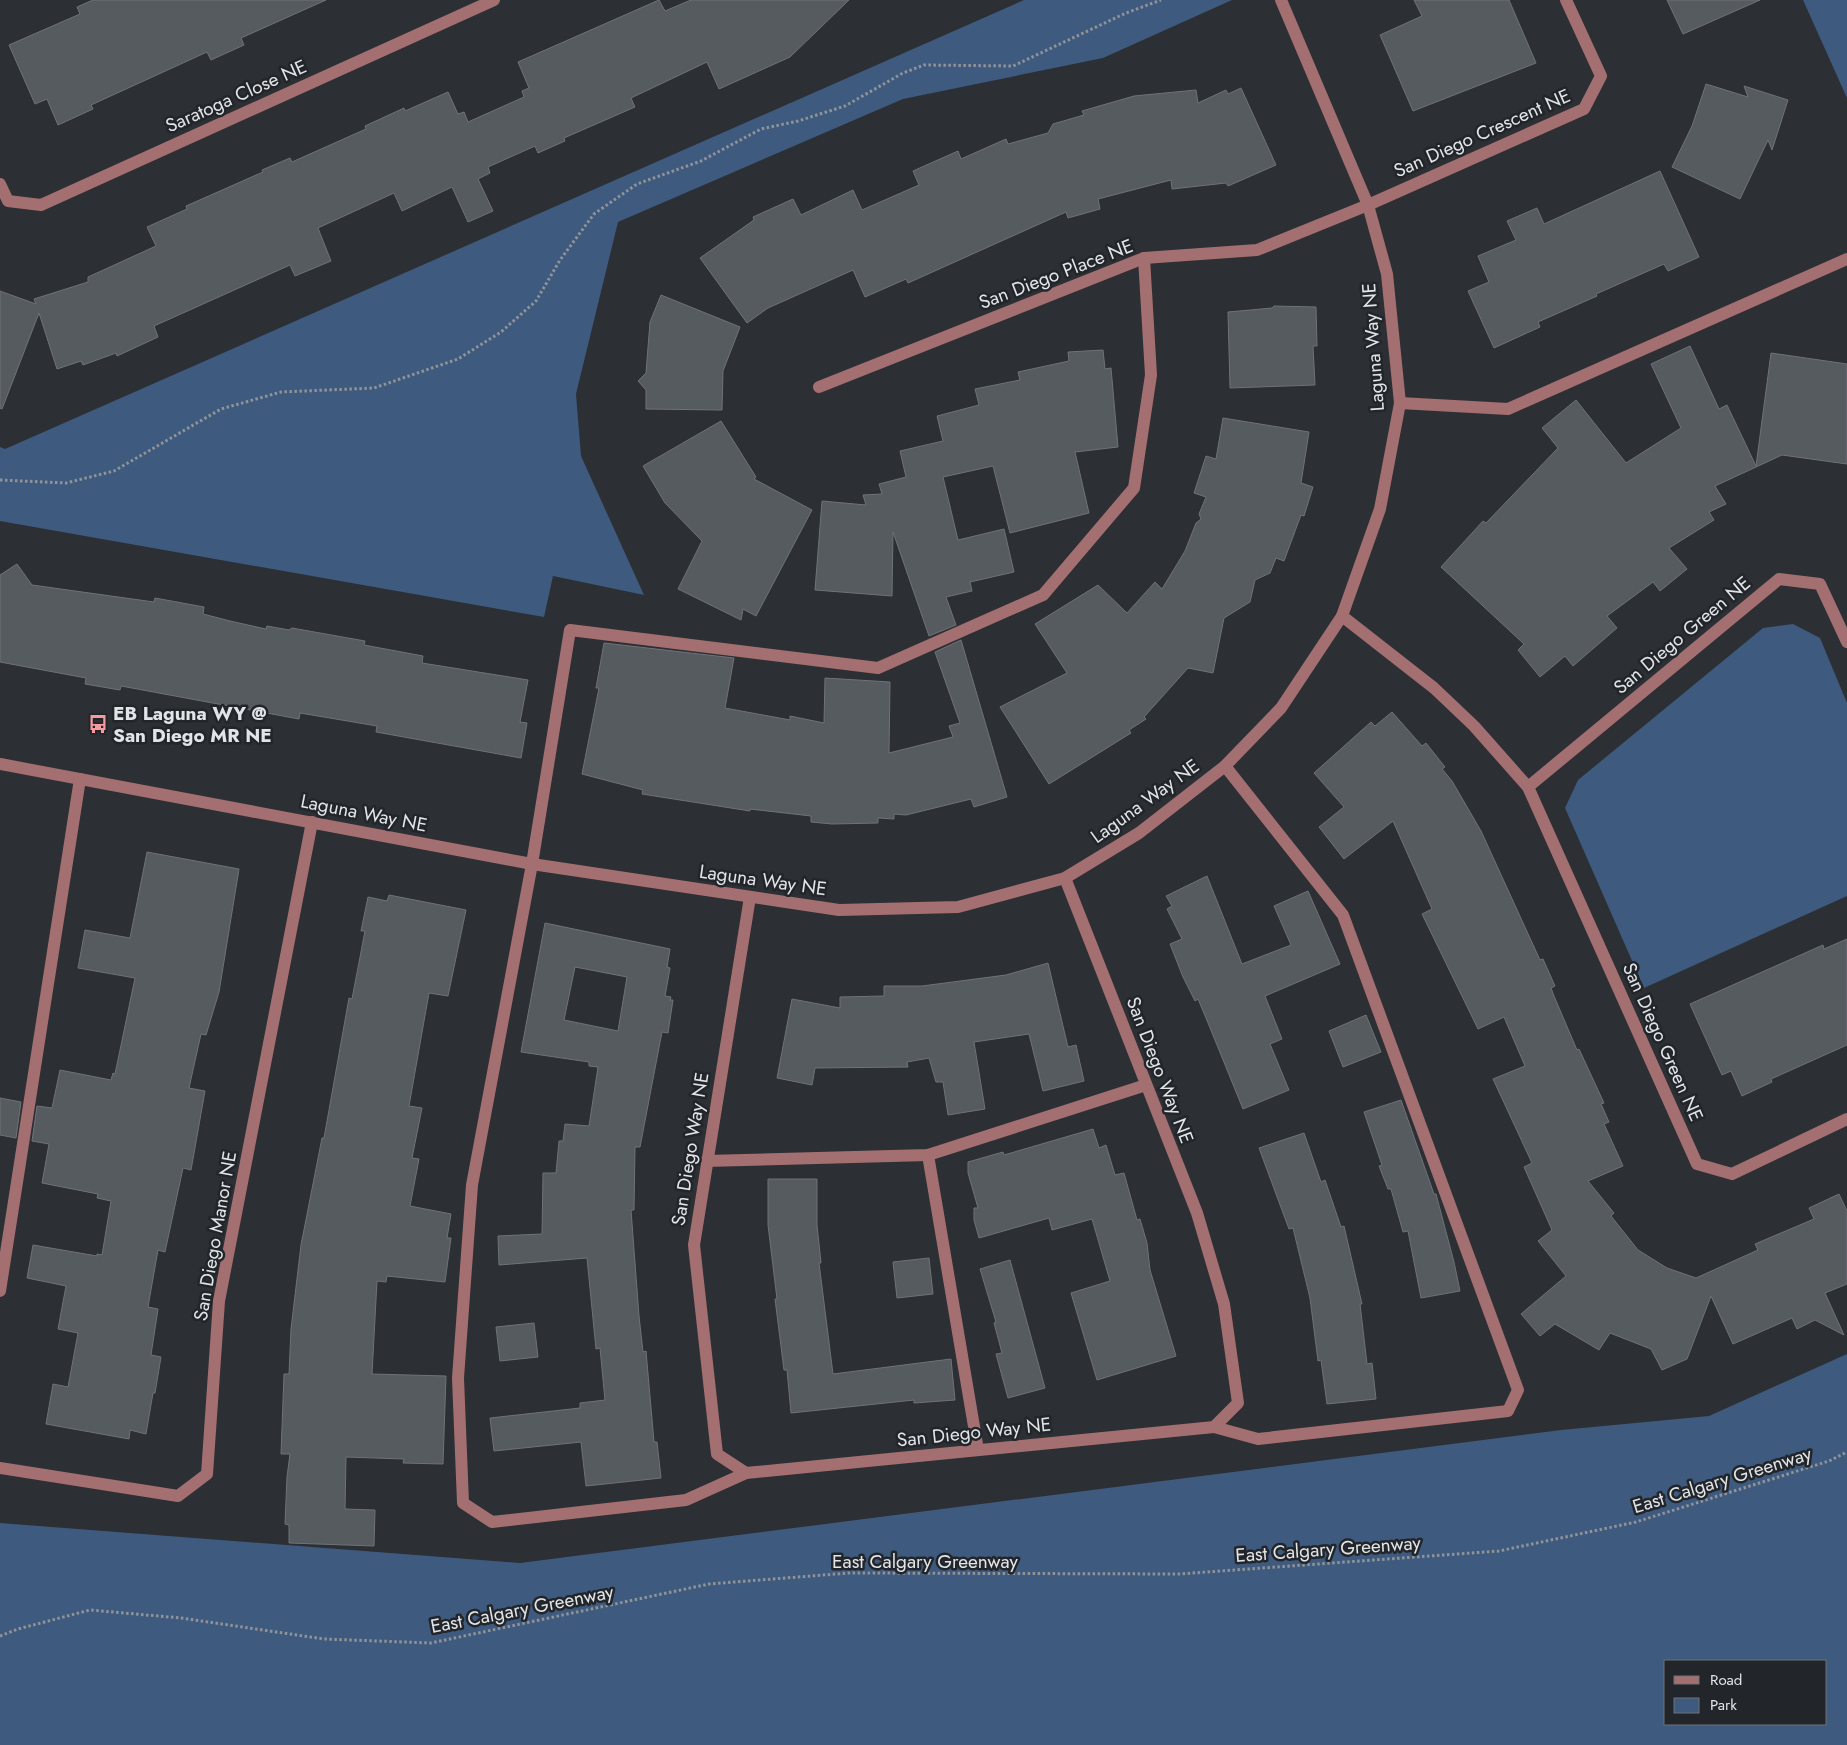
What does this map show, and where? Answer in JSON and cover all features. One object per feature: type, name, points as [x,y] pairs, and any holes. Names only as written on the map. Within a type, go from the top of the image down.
[{"type":"street","name":"Saratoga Close NE","points":[[0,184],[8,201],[41,204],[494,0]]},
{"type":"street","name":"Laguna Way NE","points":[[0,764],[532,864],[839,910],[958,907],[1065,878],[1139,833],[1225,766],[1281,708],[1342,616],[1380,509],[1400,404],[1387,274],[1368,205],[1281,0]]},
{"type":"street","name":"San Diego Crescent NE","points":[[1368,205],[1584,109],[1601,76],[1566,0]]},
{"type":"street","name":"San Diego Place NE","points":[[819,387],[1144,258],[1257,250],[1368,205]]},
{"type":"street","points":[[746,1473],[686,1500],[492,1522],[463,1503],[458,1378],[472,1185],[532,864],[570,630],[878,668],[1042,595],[1134,488],[1151,375],[1144,258]]},
{"type":"street","points":[[1400,404],[1508,409],[1847,259]]},
{"type":"street","name":"San Diego Green NE","points":[[1528,787],[1779,579],[1820,584],[1847,642]]},
{"type":"street","name":"San Diego Green NE","points":[[1342,616],[1434,688],[1474,726],[1528,787],[1697,1164],[1732,1174],[1847,1120]]},
{"type":"street","points":[[1214,1427],[1258,1439],[1508,1411],[1518,1390],[1343,915],[1225,766]]},
{"type":"street","points":[[0,1291],[80,779]]},
{"type":"street","name":"San Diego Manor NE","points":[[0,1468],[178,1496],[207,1474],[219,1300],[312,822]]},
{"type":"street","name":"San Diego Way NE","points":[[750,897],[694,1245],[717,1454],[746,1473],[1214,1427],[1238,1403],[1224,1304],[1197,1213],[1065,878]]},
{"type":"street","points":[[706,1161],[928,1155],[1146,1085]]},
{"type":"street","points":[[928,1155],[978,1450]]},
{"type":"path","points":[[0,480],[66,483],[114,471],[221,409],[281,392],[374,388],[458,359],[501,332],[536,301],[560,260],[594,214],[637,184],[701,161],[761,129],[798,121],[845,106],[903,73],[924,65],[1013,66],[1126,13],[1161,0]]},
{"type":"path","name":"East Calgary Greenway","points":[[0,1636],[18,1629],[90,1610],[181,1618],[324,1639],[431,1642],[709,1584],[849,1573],[1178,1574],[1499,1551],[1636,1522],[1829,1461],[1847,1452]]},
{"type":"green space","points":[[1024,0],[1232,0],[1103,58],[903,99],[618,222],[576,394],[581,456],[644,595],[553,576],[544,617],[0,521],[0,447],[5,449]]},
{"type":"green space","points":[[1803,0],[1847,0],[1847,98]]},
{"type":"green space","points":[[1793,624],[1820,638],[1847,703],[1847,896],[1644,988],[1565,808],[1578,780],[1763,628]]},
{"type":"green space","points":[[1847,1354],[1847,1745],[0,1745],[0,1523],[520,1563],[1561,1430],[1709,1416]]},
{"type":"building","points":[[93,0],[326,0],[241,38],[244,45],[211,60],[207,52],[91,105],[93,109],[58,125],[47,99],[35,104],[9,45],[80,14],[77,7]]},
{"type":"building","points":[[659,0],[665,11],[691,0],[849,0],[790,57],[719,89],[707,62],[631,98],[635,107],[564,138],[565,141],[538,153],[535,146],[488,167],[490,173],[478,179],[493,211],[468,222],[452,187],[402,211],[394,193],[318,228],[331,261],[295,276],[290,265],[154,326],[158,337],[117,356],[116,353],[83,365],[81,361],[57,369],[39,313],[2,409],[0,408],[0,291],[36,304],[34,299],[88,282],[88,277],[156,246],[147,227],[187,209],[186,206],[290,158],[292,162],[366,129],[365,126],[404,108],[405,111],[448,92],[458,114],[464,112],[468,122],[524,97],[522,91],[529,88],[518,62]]},
{"type":"building","points":[[1414,0],[1509,0],[1536,63],[1413,111],[1380,35],[1422,16]]},
{"type":"building","points":[[1667,0],[1760,0],[1683,34]]},
{"type":"building","points":[[1706,84],[1748,97],[1744,86],[1788,100],[1772,150],[1768,140],[1740,199],[1672,167],[1692,126]]},
{"type":"building","points":[[1241,88],[1276,165],[1228,186],[1226,183],[1172,189],[1171,180],[1098,199],[1100,209],[1068,218],[1066,212],[908,283],[906,279],[865,297],[853,270],[768,308],[747,323],[700,258],[754,220],[753,217],[793,199],[801,215],[853,190],[862,210],[919,185],[913,171],[958,151],[961,159],[1006,139],[1008,144],[1048,133],[1053,124],[1084,115],[1082,111],[1134,96],[1196,90],[1198,103],[1226,90],[1228,94]]},
{"type":"building","points":[[1660,171],[1699,257],[1668,271],[1664,264],[1596,294],[1597,296],[1538,322],[1540,327],[1494,348],[1468,291],[1489,282],[1478,256],[1516,240],[1507,221],[1537,208],[1544,224]]},
{"type":"building","points":[[661,295],[740,327],[723,371],[722,410],[646,409],[646,390],[638,381],[646,373],[650,322]]},
{"type":"building","points":[[1274,306],[1316,307],[1317,346],[1313,346],[1315,385],[1230,388],[1228,312],[1272,308]]},
{"type":"building","points":[[1690,346],[1719,409],[1727,405],[1756,466],[1771,353],[1847,364],[1847,464],[1782,455],[1715,486],[1726,504],[1709,512],[1714,520],[1669,548],[1687,569],[1660,591],[1653,582],[1607,616],[1617,628],[1573,666],[1565,656],[1540,677],[1518,650],[1524,644],[1441,567],[1483,521],[1486,523],[1558,448],[1542,428],[1576,400],[1626,463],[1681,428],[1651,364]]},
{"type":"building","points":[[1103,350],[1105,369],[1111,368],[1118,447],[1075,452],[1089,513],[1010,533],[993,466],[943,477],[958,540],[1004,529],[1014,572],[970,582],[972,591],[946,597],[956,625],[929,636],[893,532],[892,596],[815,590],[822,501],[866,505],[863,495],[882,494],[879,484],[906,477],[900,451],[943,441],[937,416],[979,405],[975,389],[1020,380],[1018,372],[1069,361],[1068,352]]},
{"type":"building","points":[[1223,418],[1309,432],[1301,483],[1313,487],[1304,516],[1301,515],[1284,561],[1276,558],[1270,573],[1255,580],[1250,602],[1224,618],[1213,673],[1188,668],[1144,717],[1146,719],[1129,730],[1131,733],[1049,784],[1000,707],[1067,673],[1035,624],[1098,585],[1127,613],[1155,582],[1162,589],[1185,551],[1196,523],[1201,519],[1199,514],[1206,497],[1194,493],[1206,456],[1216,459]]},
{"type":"building","points":[[721,421],[756,477],[754,479],[812,510],[756,616],[743,609],[741,620],[678,589],[702,541],[665,503],[643,466]]},
{"type":"building","points":[[17,564],[32,585],[154,602],[155,598],[204,607],[203,614],[230,621],[266,629],[267,626],[289,630],[292,628],[365,641],[364,645],[423,656],[422,663],[528,680],[520,722],[527,723],[521,758],[376,732],[377,726],[300,713],[299,719],[121,686],[120,690],[85,684],[86,678],[0,662],[0,575]]},
{"type":"building","points":[[961,640],[1007,797],[974,807],[971,799],[906,815],[894,814],[894,819],[878,818],[878,823],[832,824],[811,822],[811,816],[750,809],[750,811],[642,794],[643,790],[582,774],[599,688],[596,688],[604,643],[734,658],[725,708],[790,720],[790,716],[824,723],[825,678],[890,682],[889,753],[953,737],[949,726],[960,723],[935,652]]},
{"type":"building","points":[[1392,712],[1422,746],[1426,743],[1445,767],[1442,769],[1452,781],[1481,831],[1540,960],[1543,959],[1555,986],[1551,988],[1554,996],[1577,1050],[1579,1049],[1604,1103],[1601,1104],[1609,1122],[1604,1124],[1623,1166],[1588,1181],[1614,1213],[1611,1216],[1638,1250],[1667,1268],[1696,1278],[1758,1250],[1755,1244],[1814,1219],[1809,1208],[1839,1194],[1847,1211],[1847,1284],[1825,1293],[1844,1335],[1815,1320],[1797,1329],[1792,1318],[1733,1344],[1711,1296],[1687,1359],[1662,1370],[1651,1349],[1610,1333],[1599,1350],[1555,1324],[1540,1336],[1521,1314],[1566,1276],[1538,1241],[1552,1230],[1524,1167],[1532,1163],[1493,1079],[1525,1066],[1504,1017],[1478,1029],[1422,914],[1432,909],[1393,821],[1344,859],[1319,827],[1344,807],[1314,773],[1371,722],[1375,726]]},
{"type":"building","points":[[147,852],[239,869],[219,992],[206,1035],[201,1034],[189,1088],[205,1091],[191,1170],[183,1168],[165,1252],[158,1250],[148,1307],[158,1309],[151,1355],[161,1357],[155,1393],[153,1393],[146,1434],[130,1430],[129,1439],[46,1424],[53,1384],[68,1387],[78,1333],[58,1329],[66,1286],[27,1278],[33,1245],[97,1256],[97,1254],[102,1255],[111,1201],[97,1198],[98,1194],[42,1183],[49,1144],[32,1141],[37,1106],[52,1108],[60,1070],[111,1080],[113,1073],[115,1074],[135,978],[78,968],[85,930],[130,938]]},
{"type":"building","points":[[1207,876],[1242,964],[1291,945],[1274,906],[1308,891],[1340,964],[1265,996],[1282,1039],[1270,1044],[1289,1090],[1243,1109],[1198,999],[1195,1001],[1170,944],[1182,939],[1167,909],[1172,906],[1166,896]]},
{"type":"building","points":[[389,895],[466,910],[448,996],[429,993],[409,1106],[422,1108],[412,1158],[419,1159],[410,1206],[451,1214],[447,1238],[451,1238],[445,1282],[387,1276],[386,1282],[377,1281],[372,1374],[446,1376],[443,1464],[403,1463],[404,1459],[346,1457],[345,1509],[375,1510],[374,1546],[289,1543],[289,1525],[285,1524],[290,1454],[281,1454],[284,1374],[289,1374],[291,1329],[301,1245],[322,1138],[324,1138],[349,998],[352,999],[365,931],[361,931],[368,897],[387,901]]},
{"type":"building","points":[[545,923],[670,949],[667,967],[670,968],[665,996],[671,997],[670,1000],[673,1000],[668,1033],[662,1032],[640,1147],[635,1147],[634,1210],[631,1210],[643,1352],[646,1351],[654,1442],[657,1442],[661,1478],[586,1486],[581,1442],[494,1451],[490,1418],[580,1408],[580,1403],[605,1400],[600,1348],[596,1349],[587,1258],[499,1265],[498,1236],[542,1234],[543,1173],[556,1173],[559,1141],[563,1141],[565,1124],[589,1126],[598,1067],[589,1066],[589,1062],[521,1052]],"holes":[[[575,967],[627,977],[618,1031],[564,1020]]]},
{"type":"building","points":[[1847,939],[1847,1045],[1771,1079],[1772,1082],[1742,1096],[1731,1071],[1722,1075],[1690,1004],[1823,945],[1824,949]]},
{"type":"building","points":[[1048,963],[1068,1047],[1076,1045],[1084,1081],[1043,1091],[1029,1034],[974,1042],[985,1109],[948,1115],[943,1082],[936,1082],[929,1058],[907,1062],[908,1067],[815,1068],[812,1085],[777,1078],[792,999],[840,1008],[840,997],[884,996],[884,986],[922,986],[1006,975]]},
{"type":"building","points":[[1366,1015],[1381,1052],[1343,1067],[1329,1031]]},
{"type":"building","points":[[0,1098],[21,1102],[16,1138],[0,1135]]},
{"type":"building","points":[[1401,1100],[1434,1194],[1436,1194],[1460,1291],[1421,1298],[1408,1231],[1403,1232],[1391,1189],[1388,1189],[1379,1166],[1382,1165],[1364,1112]]},
{"type":"building","points":[[1093,1129],[1099,1148],[1106,1145],[1115,1175],[1124,1173],[1137,1220],[1140,1219],[1147,1243],[1150,1270],[1176,1356],[1097,1380],[1071,1293],[1110,1281],[1092,1219],[1052,1230],[1049,1218],[979,1238],[974,1220],[974,1208],[978,1208],[968,1173],[968,1162],[1003,1152],[1004,1155]]},
{"type":"building","points":[[1304,1133],[1321,1182],[1325,1180],[1341,1227],[1344,1226],[1362,1304],[1360,1304],[1367,1364],[1372,1363],[1376,1399],[1327,1404],[1321,1360],[1318,1361],[1310,1298],[1293,1228],[1289,1229],[1259,1148]]},
{"type":"building","points":[[768,1179],[817,1179],[817,1225],[821,1263],[819,1263],[833,1374],[951,1359],[955,1400],[914,1403],[914,1400],[791,1413],[787,1370],[784,1370],[775,1299],[777,1299],[768,1225]]},
{"type":"building","points":[[929,1258],[933,1294],[897,1298],[893,1262]]},
{"type":"building","points":[[1010,1260],[1045,1388],[1008,1398],[996,1354],[1002,1353],[994,1323],[996,1322],[980,1269]]},
{"type":"building","points":[[534,1323],[538,1357],[500,1361],[496,1327]]},
{"type":"place","name":"EB Laguna WY @ San Diego MR NE","points":[[98,724]]}]
